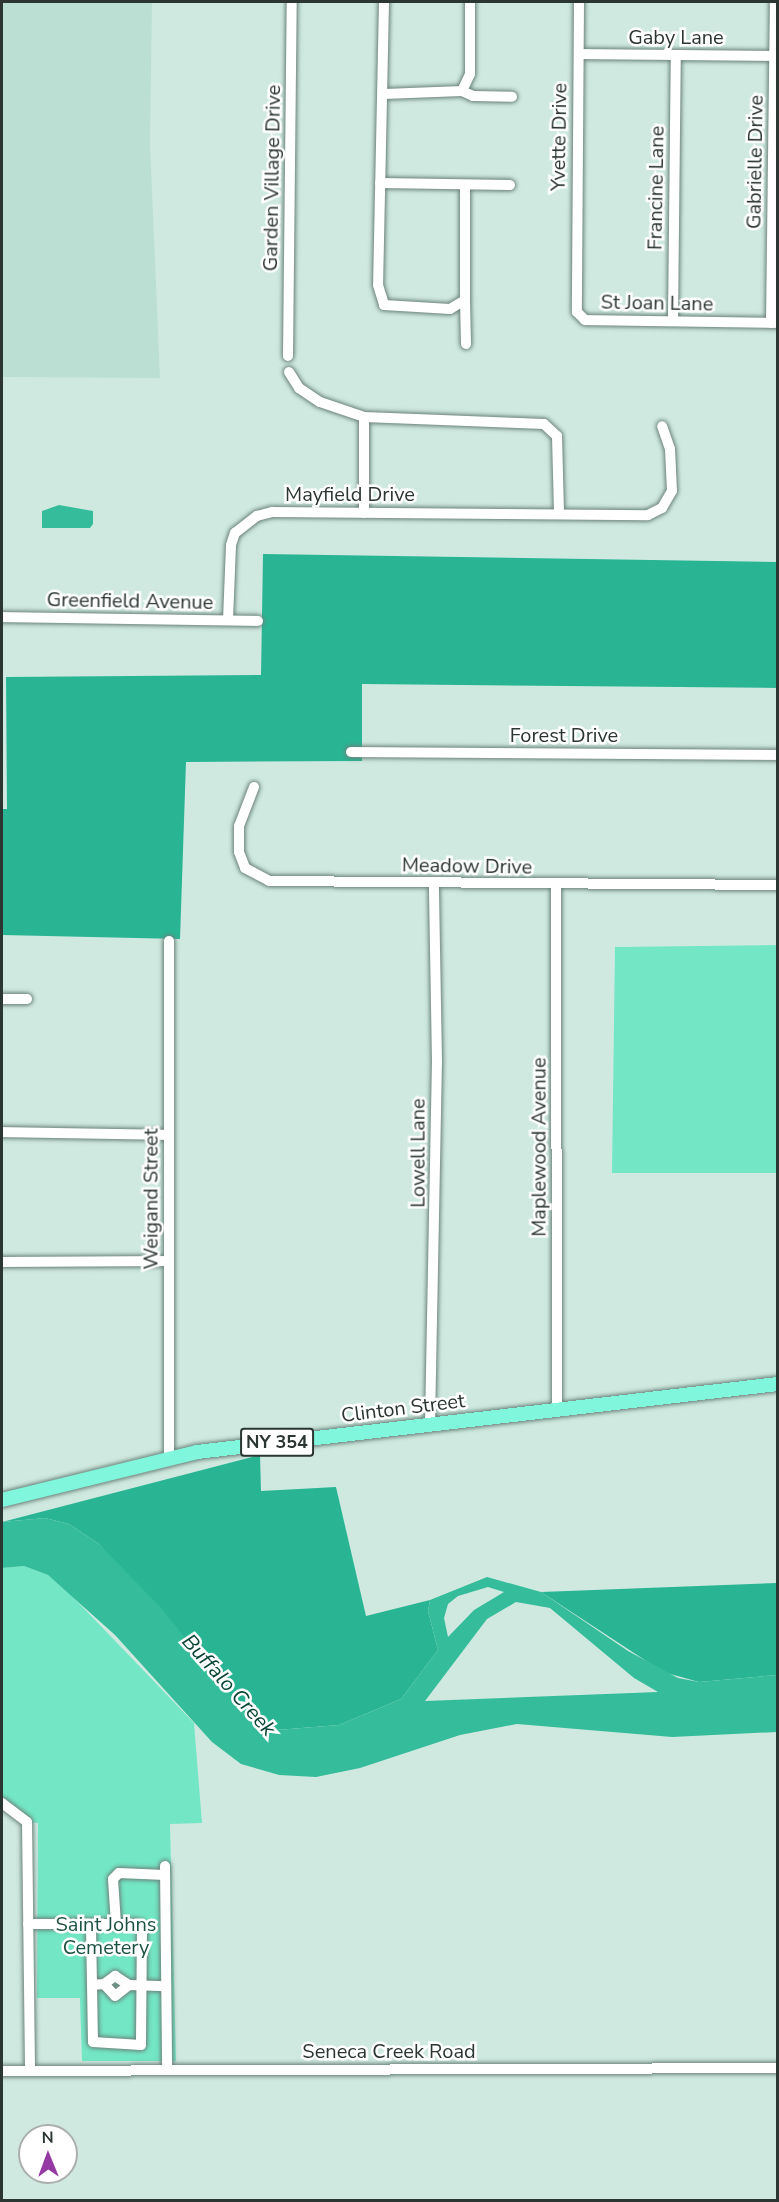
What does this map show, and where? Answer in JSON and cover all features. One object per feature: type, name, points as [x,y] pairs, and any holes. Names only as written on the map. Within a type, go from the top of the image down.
[{"type":"main road","name":"Clinton Street","points":[[2,1500],[169,1458],[430,1424],[777,1384]]},
{"type":"street","name":"Garden Village Drive","points":[[288,356],[292,2]]},
{"type":"street","points":[[384,2],[384,94],[378,285],[384,305],[450,309],[465,300]]},
{"type":"street","points":[[462,91],[470,74],[470,2]]},
{"type":"street","name":"Yvette Drive","points":[[576,274],[579,2]]},
{"type":"street","name":"Gabrielle Drive","points":[[774,323],[775,2]]},
{"type":"street","name":"Gaby Lane","points":[[579,54],[774,56]]},
{"type":"street","name":"Francine Lane","points":[[673,321],[676,55]]},
{"type":"street","points":[[384,94],[462,91],[473,96],[512,97]]},
{"type":"street","points":[[380,183],[510,185]]},
{"type":"street","points":[[465,184],[466,344]]},
{"type":"street","name":"St Joan Lane","points":[[576,274],[575,308],[585,320],[774,323]]},
{"type":"street","points":[[289,372],[299,388],[320,402],[364,417],[544,424],[557,436],[559,514]]},
{"type":"street","points":[[364,417],[364,513]]},
{"type":"street","name":"Mayfield Drive","points":[[228,620],[231,545],[243,525],[272,512],[648,515],[662,508],[673,480],[670,449],[662,426]]},
{"type":"street","name":"Greenfield Avenue","points":[[2,617],[258,621]]},
{"type":"street","name":"Forest Drive","points":[[351,752],[777,755]]},
{"type":"street","name":"Meadow Drive","points":[[254,788],[245,801],[239,843],[245,868],[256,877],[556,885],[777,885]]},
{"type":"street","name":"Lowell Lane","points":[[430,1424],[437,1063],[434,883]]},
{"type":"street","name":"Maplewood Avenue","points":[[556,885],[557,1409]]},
{"type":"street","name":"Weigand Street","points":[[169,940],[169,1458]]},
{"type":"street","points":[[2,999],[27,999]]},
{"type":"street","points":[[2,1132],[169,1135]]},
{"type":"street","points":[[2,1262],[169,1261]]},
{"type":"street","points":[[2,1803],[27,1822],[30,2071]]},
{"type":"street","points":[[116,1924],[113,1879],[119,1873],[165,1871],[166,2070]]},
{"type":"street","points":[[27,1924],[91,1924],[116,1924],[142,1926],[143,2039],[136,2046],[93,2042],[91,1924]]},
{"type":"street","points":[[92,1985],[104,1984],[115,1976],[129,1985],[166,1986]]},
{"type":"street","points":[[104,1984],[115,1996],[129,1985]]},
{"type":"street","name":"Seneca Creek Road","points":[[2,2071],[777,2068]]},
{"type":"shaded area","points":[[2,2],[152,2],[150,144],[160,378],[2,377]]},
{"type":"shaded area","points":[[59,505],[93,511],[93,524],[90,528],[42,528],[42,511]]},
{"type":"shaded area","points":[[263,554],[777,562],[777,688],[362,684],[362,761],[186,762],[180,939],[2,935],[2,809],[7,809],[6,677],[261,675]]},
{"type":"shaded area","points":[[260,1455],[261,1491],[336,1487],[366,1616],[430,1600],[428,1611],[438,1650],[401,1699],[339,1725],[277,1730],[245,1714],[99,1544],[69,1524],[45,1518],[2,1522]]},
{"type":"shaded area","points":[[45,1518],[69,1524],[99,1544],[162,1609],[245,1714],[277,1730],[339,1725],[401,1699],[438,1650],[428,1611],[430,1600],[487,1577],[541,1592],[628,1651],[678,1678],[699,1682],[777,1675],[777,1732],[672,1737],[517,1724],[460,1735],[360,1768],[316,1777],[279,1775],[241,1764],[212,1742],[115,1635],[48,1575],[24,1566],[2,1568],[2,1522]],"holes":[[[488,1587],[504,1592],[474,1610],[448,1637],[444,1618],[448,1604],[458,1596]],[[516,1602],[550,1608],[634,1678],[658,1692],[425,1701],[487,1619]]]},
{"type":"shaded area","points":[[777,1583],[777,1675],[699,1682],[663,1672],[541,1592]]},
{"type":"green space","points":[[777,945],[777,1173],[612,1173],[615,947]]},
{"type":"green space","name":"Saint Johns Cemetery","points":[[24,1566],[48,1575],[72,1596],[194,1723],[202,1823],[170,1824],[176,2061],[82,2061],[80,1998],[37,1998],[38,1823],[27,1822],[2,1803],[2,1568]]},
{"type":"water label","name":"Buffalo Creek","points":[[229,1685]]}]
